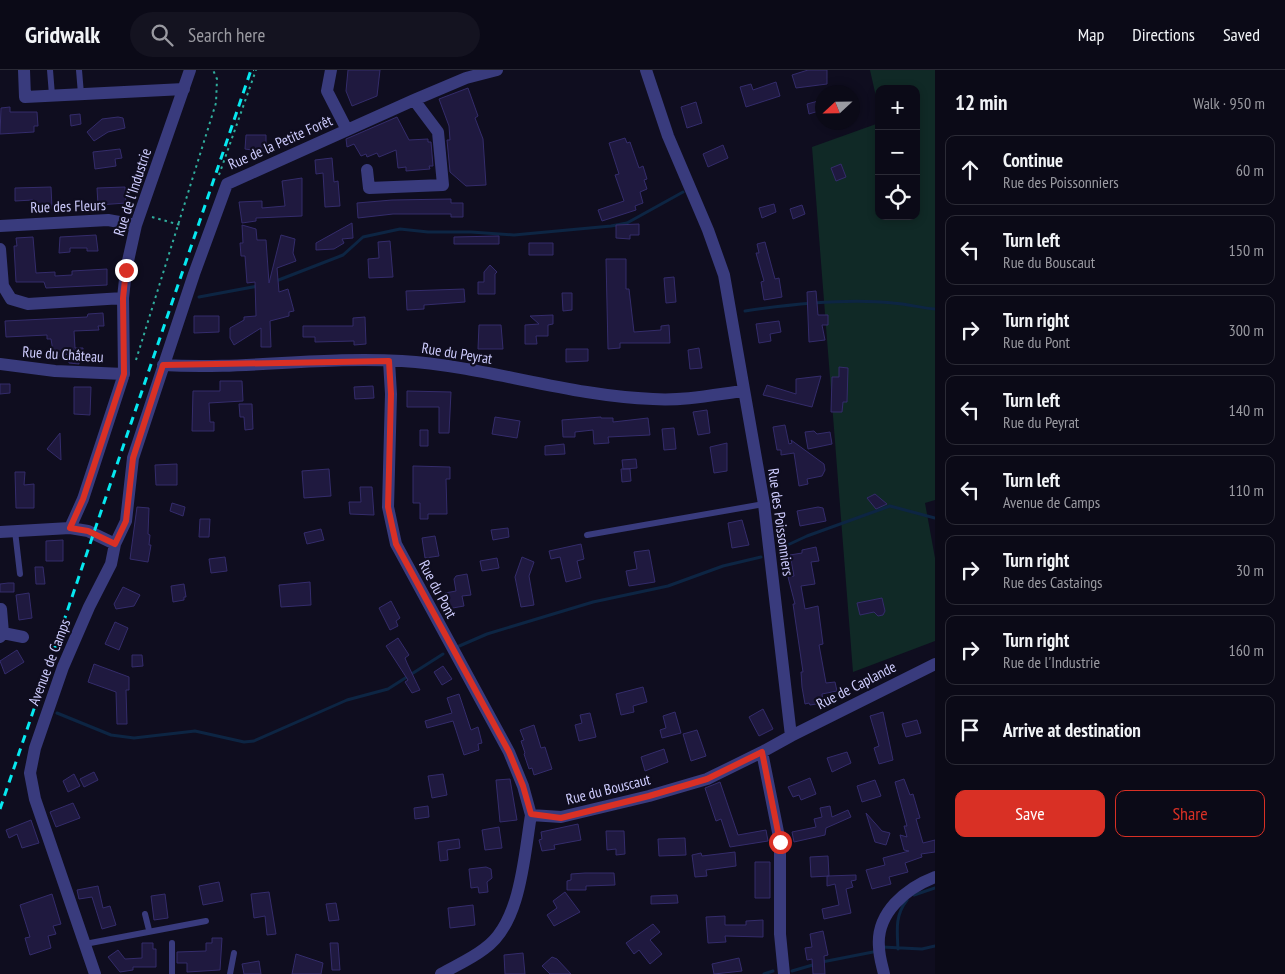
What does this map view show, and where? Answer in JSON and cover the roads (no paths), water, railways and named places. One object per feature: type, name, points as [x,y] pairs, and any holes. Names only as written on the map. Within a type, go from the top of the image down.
[{"type":"street","points":[[24,70],[25,97],[184,89]]},
{"type":"street","name":"Rue de l'Industrie","points":[[70,528],[83,499],[124,374],[123,298],[126,270],[136,225],[190,70]]},
{"type":"street","points":[[330,70],[327,91],[347,130]]},
{"type":"street","name":"Rue de la Petite Forêt","points":[[163,365],[228,184],[414,100],[466,78],[497,70]]},
{"type":"street","name":"Rue des Poissonniers","points":[[646,70],[668,136],[708,230],[724,275],[764,504],[791,736]]},
{"type":"street","points":[[367,170],[369,188],[443,184],[438,132],[414,100]]},
{"type":"street","name":"Rue des Fleurs","points":[[0,226],[108,220],[136,225]]},
{"type":"street","points":[[0,249],[2,286],[11,299],[28,304],[123,298]]},
{"type":"street","name":"Rue du Peyrat","points":[[163,365],[389,361],[474,372],[601,394],[652,399],[683,399],[743,392]]},
{"type":"street","name":"Rue du Pont","points":[[389,361],[391,394],[388,507],[396,544],[509,752],[523,786],[531,814]]},
{"type":"street","name":"Rue du Château","points":[[0,364],[46,370],[124,374]]},
{"type":"street","name":"Avenue de Camps","points":[[96,974],[35,798],[30,773],[35,748],[62,667],[98,587],[111,564],[115,544],[126,521],[133,458],[163,365]]},
{"type":"street","points":[[0,532],[70,528],[88,531],[115,544]]},
{"type":"street","points":[[1,609],[2,635],[23,637]]},
{"type":"street","name":"Rue de Caplande","points":[[791,736],[935,666]]},
{"type":"street","points":[[784,974],[780,934],[780,842],[762,752],[791,736]]},
{"type":"street","name":"Rue du Bouscaut","points":[[531,814],[561,818],[649,796],[707,779],[762,752]]},
{"type":"street","points":[[441,974],[486,949],[509,920],[519,886],[531,814]]},
{"type":"street","points":[[884,974],[878,947],[883,922],[896,902],[913,888],[935,877]]},
{"type":"lane","points":[[50,70],[52,95]]},
{"type":"lane","points":[[79,70],[81,94]]},
{"type":"lane","points":[[587,535],[764,504]]},
{"type":"lane","points":[[15,531],[20,574]]},
{"type":"lane","points":[[145,914],[149,930]]},
{"type":"lane","points":[[85,944],[149,930],[206,921]]},
{"type":"lane","points":[[172,943],[172,974]]},
{"type":"lane","points":[[230,974],[234,953]]},
{"type":"waterway","points":[[276,281],[343,255],[363,237],[400,229],[428,232],[514,235],[611,226],[627,223],[683,192]]},
{"type":"waterway","points":[[199,297],[258,286]]},
{"type":"waterway","points":[[745,311],[838,301],[875,302],[935,309]]},
{"type":"waterway","points":[[779,549],[807,536],[890,506],[935,518]]},
{"type":"waterway","points":[[457,647],[487,634],[593,602],[668,586],[723,566],[761,557]]},
{"type":"waterway","points":[[57,713],[111,735],[134,738],[195,731],[244,742],[254,741],[347,700],[388,689],[443,654]]},
{"type":"waterway","points":[[914,895],[935,888]]},
{"type":"waterway","points":[[898,949],[897,929],[900,911],[907,900]]},
{"type":"waterway","points":[[882,947],[922,949],[935,946]]},
{"type":"waterway","points":[[822,962],[873,952]]},
{"type":"waterway","points":[[792,971],[816,964]]},
{"type":"waterway","points":[[764,974],[773,971]]},
{"type":"railway","points":[[0,809],[251,70]]}]
